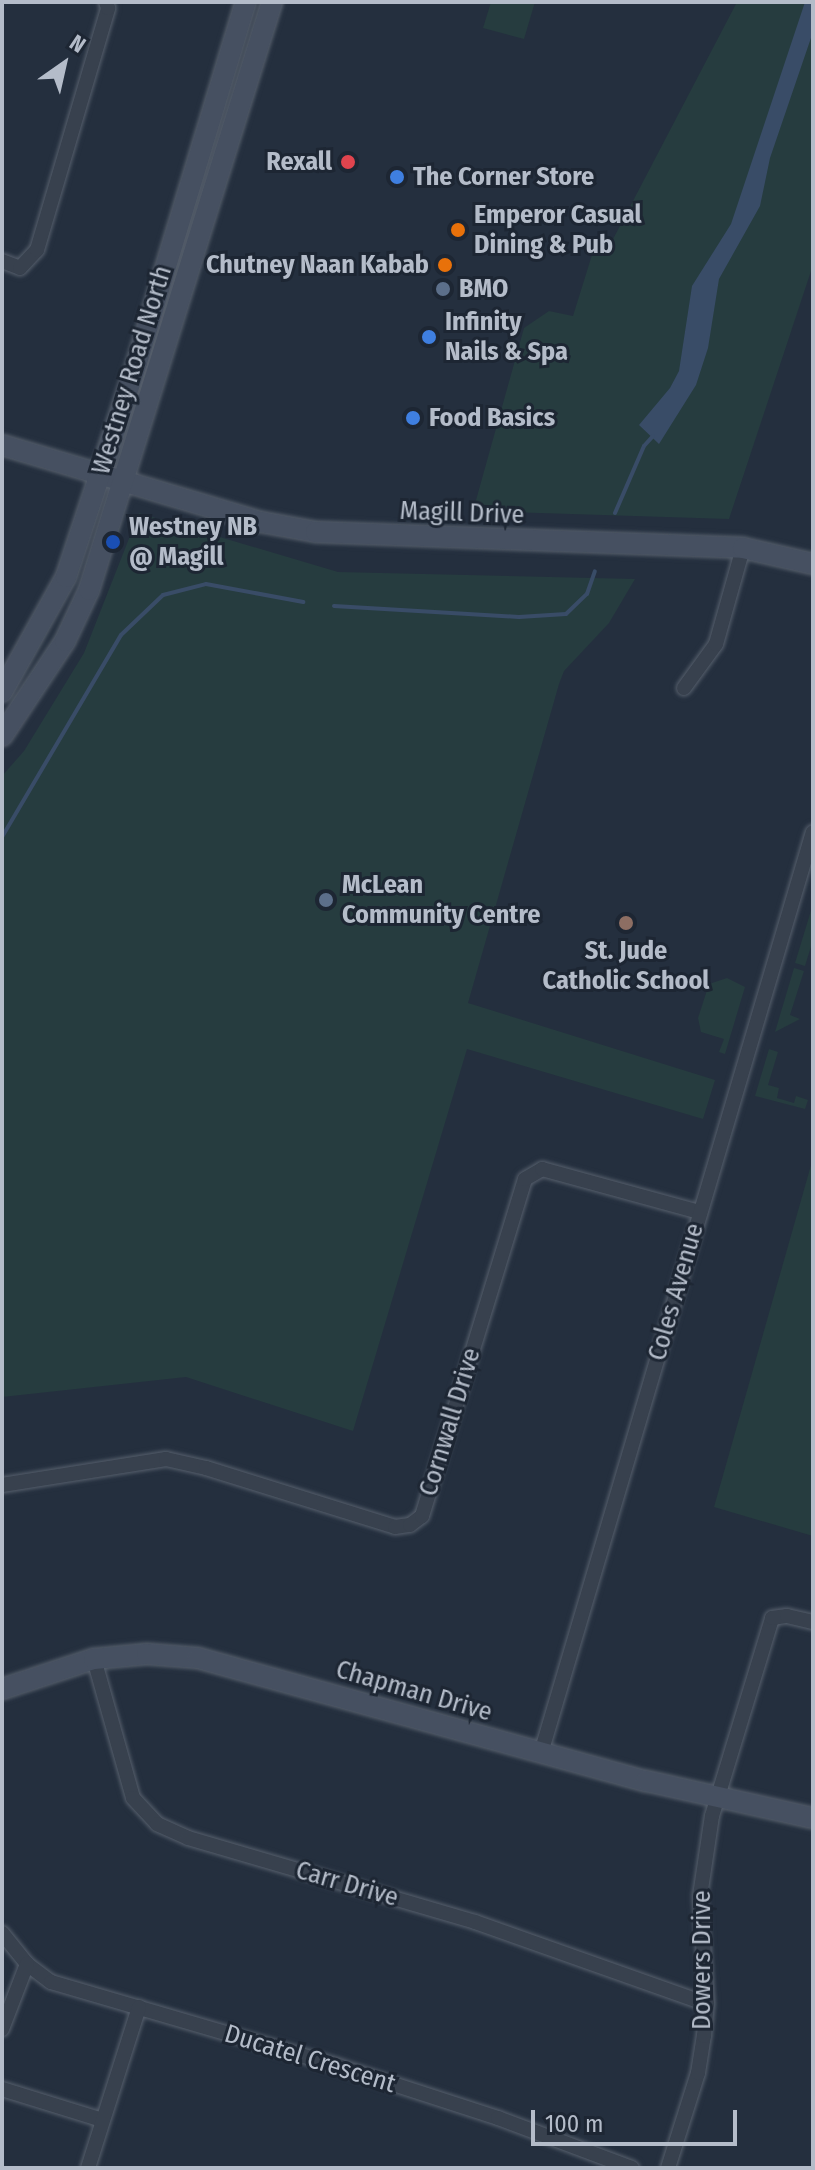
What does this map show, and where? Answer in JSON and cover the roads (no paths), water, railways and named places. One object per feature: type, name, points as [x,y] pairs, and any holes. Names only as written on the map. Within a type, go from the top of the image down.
[{"type":"street","points":[[2,261],[20,268],[37,250],[108,8],[106,2]]},
{"type":"street","name":"Westney Road North","points":[[2,736],[65,641],[89,590],[137,362],[246,2]]},
{"type":"street","name":"Westney Road North","points":[[2,692],[66,577],[113,479],[272,2]]},
{"type":"street","name":"Magill Drive","points":[[2,445],[261,522],[316,532],[743,548],[813,564]]},
{"type":"street","points":[[684,688],[702,668],[716,644],[743,548]]},
{"type":"street","name":"Coles Avenue","points":[[541,1753],[813,832]]},
{"type":"street","name":"Cornwall Drive","points":[[2,1485],[166,1459],[206,1468],[395,1527],[410,1525],[422,1516],[525,1179],[542,1169],[699,1212]]},
{"type":"street","name":"Dowers Drive","points":[[668,2168],[698,2073],[707,2004],[700,1896],[717,1798],[772,1618],[787,1616],[813,1622]]},
{"type":"street","name":"Chapman Drive","points":[[2,1689],[94,1659],[147,1654],[198,1658],[541,1753],[717,1798],[813,1818]]},
{"type":"street","name":"Carr Drive","points":[[94,1659],[133,1798],[157,1824],[188,1838],[475,1922],[707,2004]]},
{"type":"street","name":"Ducatel Crescent","points":[[2,1933],[27,1964],[51,1982],[498,2118],[632,2168]]},
{"type":"street","points":[[2,2029],[27,1964]]},
{"type":"street","points":[[88,2168],[139,2007]]},
{"type":"street","points":[[2,2089],[102,2120]]},
{"type":"water","points":[[805,2],[813,2],[813,32],[770,158],[760,206],[719,279],[708,348],[696,385],[659,444],[639,425],[670,388],[679,371],[692,286],[731,224]]},
{"type":"waterway","points":[[615,513],[644,446],[653,436]]},
{"type":"waterway","points":[[334,606],[519,617],[566,614],[587,594],[595,571]]},
{"type":"waterway","points":[[2,837],[121,635],[163,595],[206,584],[303,602]]},
{"type":"place","name":"Rexall","points":[[348,162]]},
{"type":"place","name":"The Corner Store","points":[[397,177]]},
{"type":"place","name":"Emperor Casual Dining & Pub","points":[[458,230]]},
{"type":"place","name":"Chutney Naan Kabab","points":[[445,265]]},
{"type":"place","name":"BMO","points":[[443,289]]},
{"type":"place","name":"Infinity Nails & Spa","points":[[429,337]]},
{"type":"place","name":"Food Basics","points":[[413,418]]},
{"type":"place","name":"Westney NB @ Magill","points":[[113,542]]},
{"type":"place","name":"McLean Community Centre","points":[[326,900]]},
{"type":"place","name":"St. Jude Catholic School","points":[[626,923]]}]
